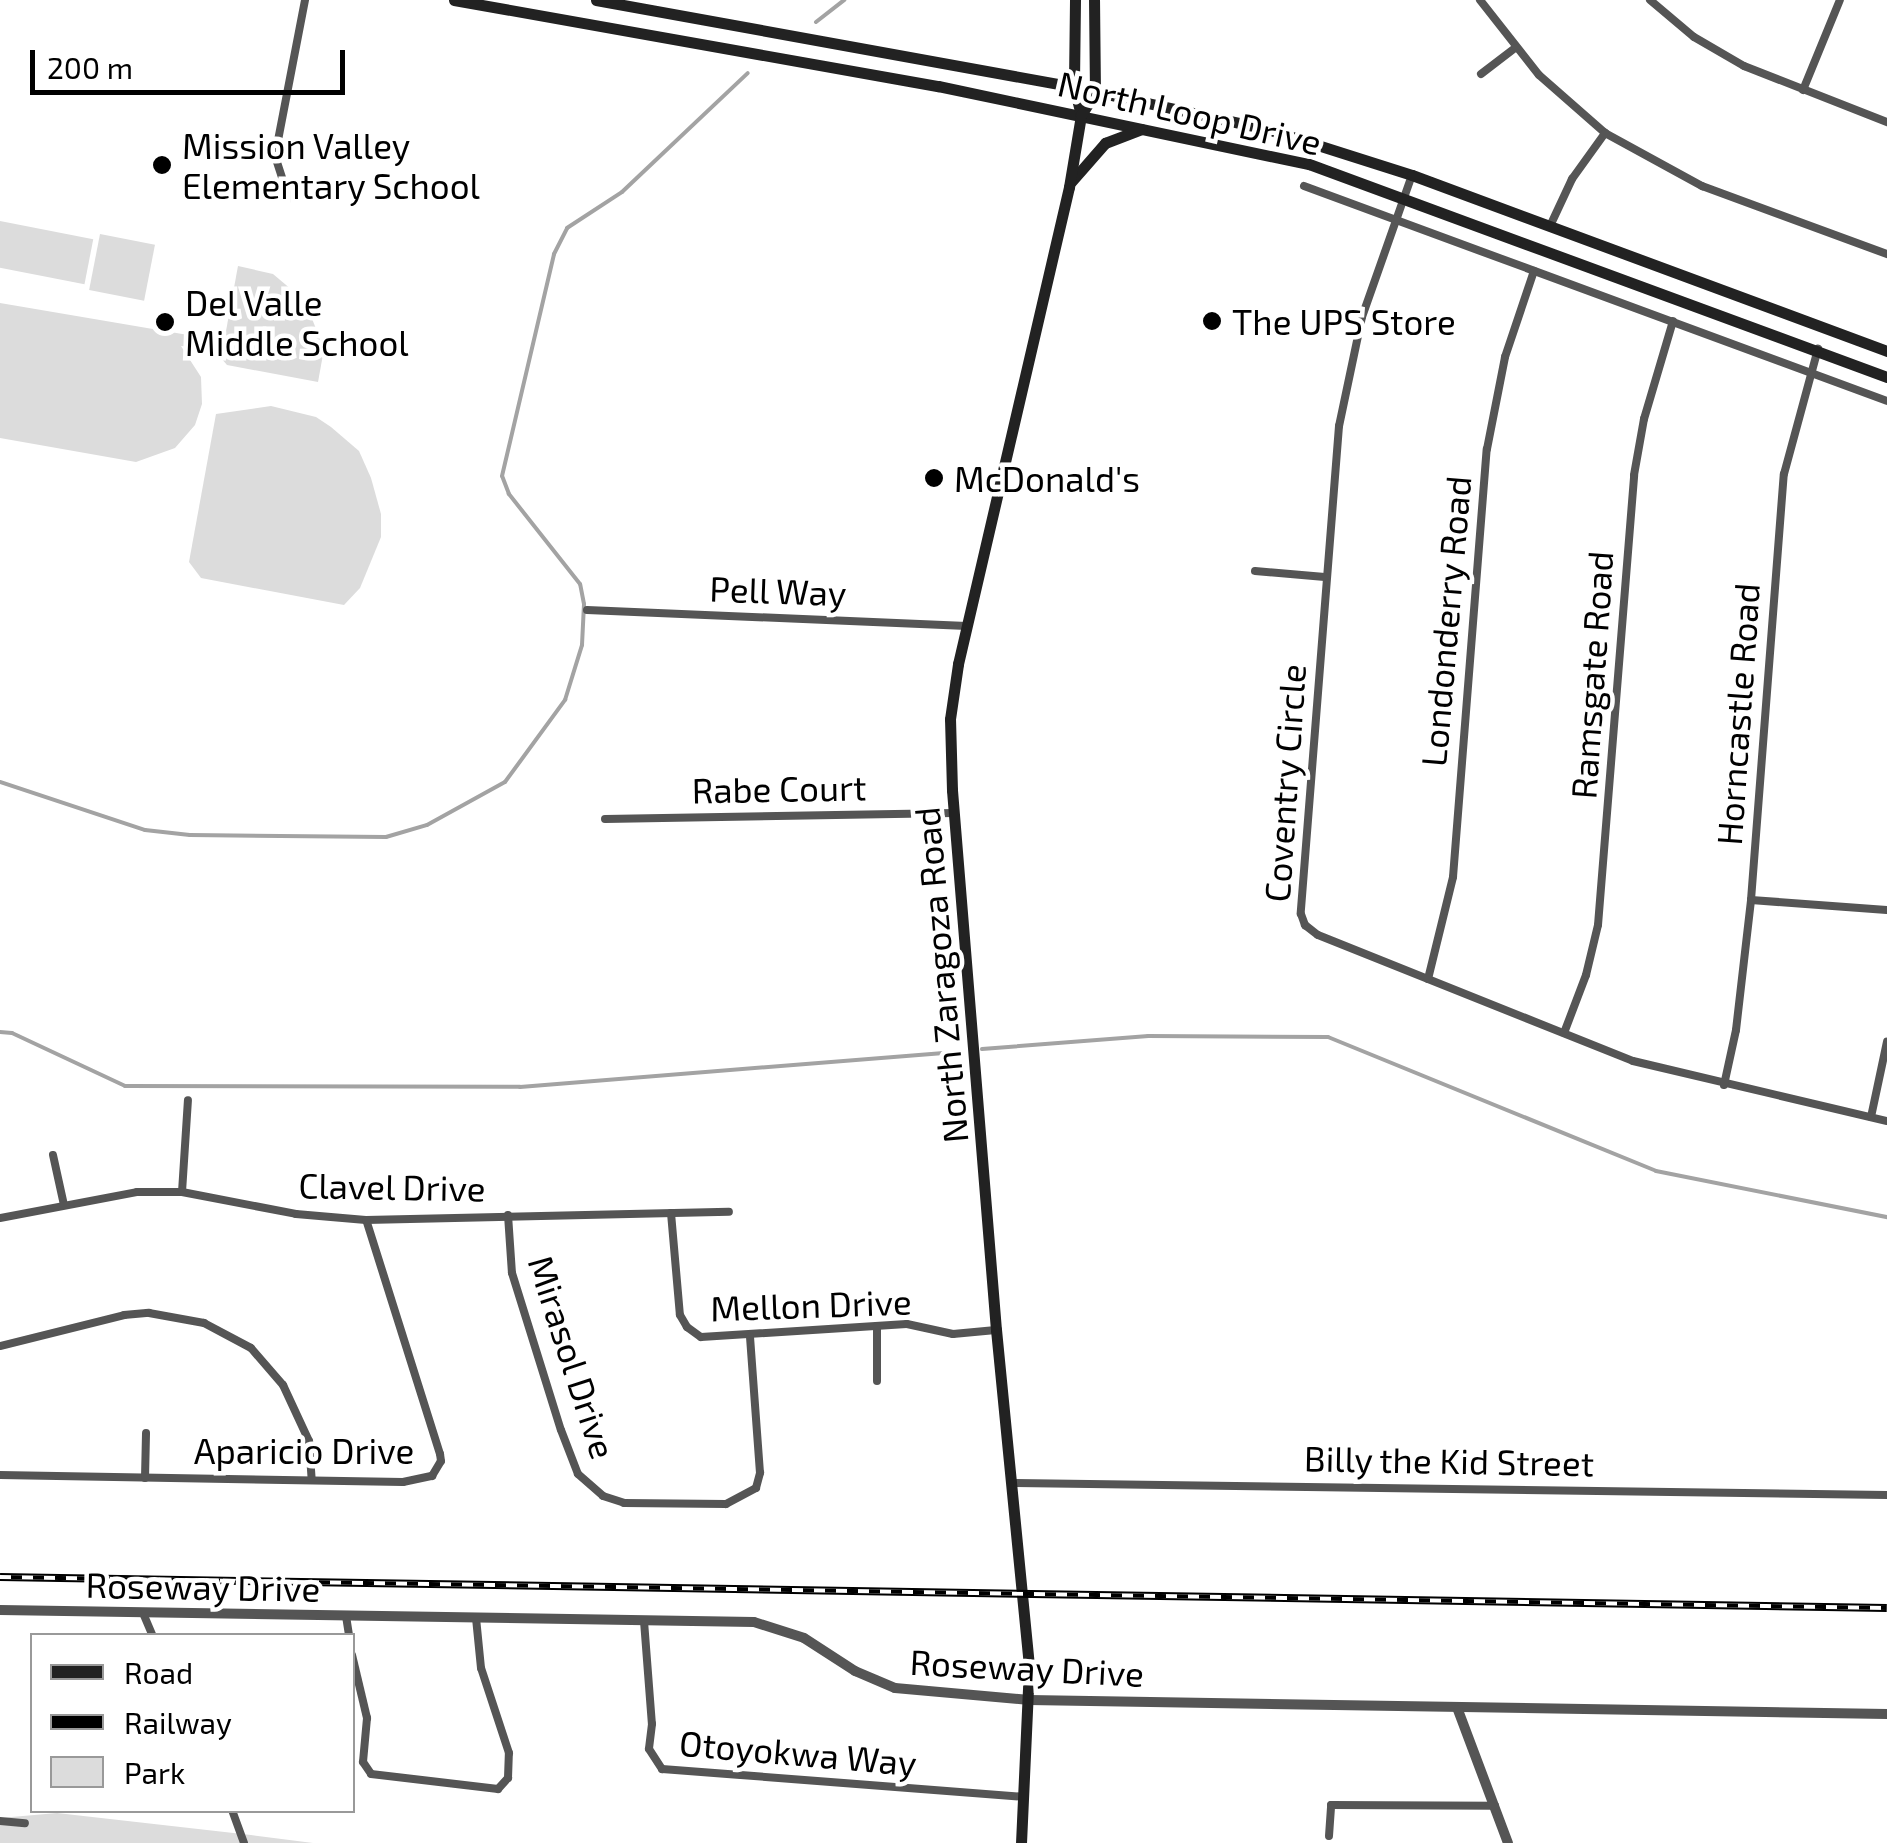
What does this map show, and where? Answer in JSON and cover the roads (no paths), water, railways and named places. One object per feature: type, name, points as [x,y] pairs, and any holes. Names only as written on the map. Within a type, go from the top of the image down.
[{"type":"main road","name":"North Loop Drive","points":[[454,0],[1081,114],[1309,164],[1887,376]]},
{"type":"main road","name":"North Loop Drive","points":[[596,0],[1074,87],[1266,129],[1412,174],[1887,351]]},
{"type":"main road","name":"North Zaragoza Road","points":[[1021,1843],[1028,1700],[954,813],[950,718],[967,626],[1069,188],[1081,114],[1074,87],[1075,0]]},
{"type":"main road","points":[[1094,0],[1095,93]]},
{"type":"main road","points":[[824,68],[829,45]]},
{"type":"main road","name":"North Zaragoza Road","points":[[1081,114],[1095,93]]},
{"type":"main road","points":[[1069,188],[1105,143],[1146,128]]},
{"type":"street","points":[[290,199],[275,156],[305,0]]},
{"type":"street","points":[[1480,0],[1515,48],[1605,134],[1702,186],[1887,254]]},
{"type":"street","points":[[1650,0],[1728,58],[1887,122]]},
{"type":"street","points":[[1803,90],[1840,0]]},
{"type":"street","points":[[1481,74],[1515,48]]},
{"type":"street","points":[[1551,224],[1572,180],[1605,134]]},
{"type":"street","name":"Coventry Circle","points":[[1412,174],[1362,316],[1343,401],[1325,578],[1301,917],[1318,934],[1666,1072],[1887,1121]]},
{"type":"street","points":[[1304,186],[1887,401]]},
{"type":"street","name":"Londonderry Road","points":[[1428,980],[1453,878],[1486,449],[1505,357],[1534,270]]},
{"type":"street","name":"Ramsgate Road","points":[[1564,1033],[1586,974],[1598,924],[1634,475],[1644,419],[1673,321]]},
{"type":"street","name":"Horncastle Road","points":[[1724,1085],[1736,1030],[1751,900],[1781,502],[1788,454],[1818,349]]},
{"type":"street","points":[[1255,571],[1325,578]]},
{"type":"street","name":"Pell Way","points":[[587,610],[967,626]]},
{"type":"street","name":"Rabe Court","points":[[605,819],[954,813]]},
{"type":"street","points":[[1751,900],[1887,910]]},
{"type":"street","points":[[1871,1117],[1887,1042]]},
{"type":"street","points":[[182,1192],[188,1100]]},
{"type":"street","points":[[53,1155],[64,1204]]},
{"type":"street","name":"Clavel Drive","points":[[0,1218],[122,1194],[182,1192],[296,1214],[366,1220],[728,1212]]},
{"type":"street","name":"Mellon Drive","points":[[672,1213],[682,1320],[701,1337],[750,1337],[908,1324],[961,1334],[996,1330]]},
{"type":"street","name":"Mirasol Drive","points":[[508,1216],[512,1273],[561,1430],[578,1474],[603,1496],[624,1503],[726,1504],[756,1488],[760,1473],[750,1337]]},
{"type":"street","name":"Aparicio Drive","points":[[0,1475],[419,1481],[432,1476],[441,1461],[366,1220]]},
{"type":"street","points":[[0,1346],[124,1315],[159,1314],[204,1323],[251,1348],[283,1385],[308,1442],[312,1480]]},
{"type":"street","points":[[877,1326],[878,1381]]},
{"type":"street","name":"Aparicio Drive","points":[[145,1478],[146,1433]]},
{"type":"street","name":"Billy the Kid Street","points":[[1011,1483],[1887,1495]]},
{"type":"street","name":"Roseway Drive","points":[[0,1610],[766,1624],[804,1638],[855,1671],[896,1688],[1028,1700],[1887,1714]]},
{"type":"street","points":[[143,1612],[152,1633]]},
{"type":"street","points":[[346,1616],[349,1633]]},
{"type":"street","points":[[355,1668],[367,1718],[363,1762],[371,1774],[394,1780],[498,1789],[508,1778],[509,1753],[480,1668],[476,1618]]},
{"type":"street","name":"Otoyokwa Way","points":[[644,1621],[652,1724],[648,1749],[662,1769],[1023,1797]]},
{"type":"street","points":[[1458,1710],[1508,1843]]},
{"type":"street","points":[[1328,1836],[1331,1805],[1495,1806]]},
{"type":"street","points":[[233,1813],[244,1843]]},
{"type":"street","points":[[0,1820],[25,1823]]},
{"type":"waterway","points":[[816,22],[844,0]]},
{"type":"waterway","points":[[0,782],[145,830],[190,835],[386,837],[427,825],[505,782],[565,700],[582,645],[584,604],[580,584],[509,494],[502,476],[554,254],[567,228],[622,192],[748,73]]},
{"type":"waterway","points":[[0,1032],[12,1033],[125,1086],[520,1087],[963,1051]]},
{"type":"waterway","points":[[982,1049],[1148,1036],[1328,1037],[1656,1171],[1887,1217]]},
{"type":"railway","points":[[0,1577],[1887,1608]]},
{"type":"place","name":"Mission Valley Elementary School","points":[[162,165]]},
{"type":"place","name":"The UPS Store","points":[[1212,321]]},
{"type":"place","name":"Del Valle Middle School","points":[[165,322]]},
{"type":"place","name":"McDonald's","points":[[934,478]]}]
